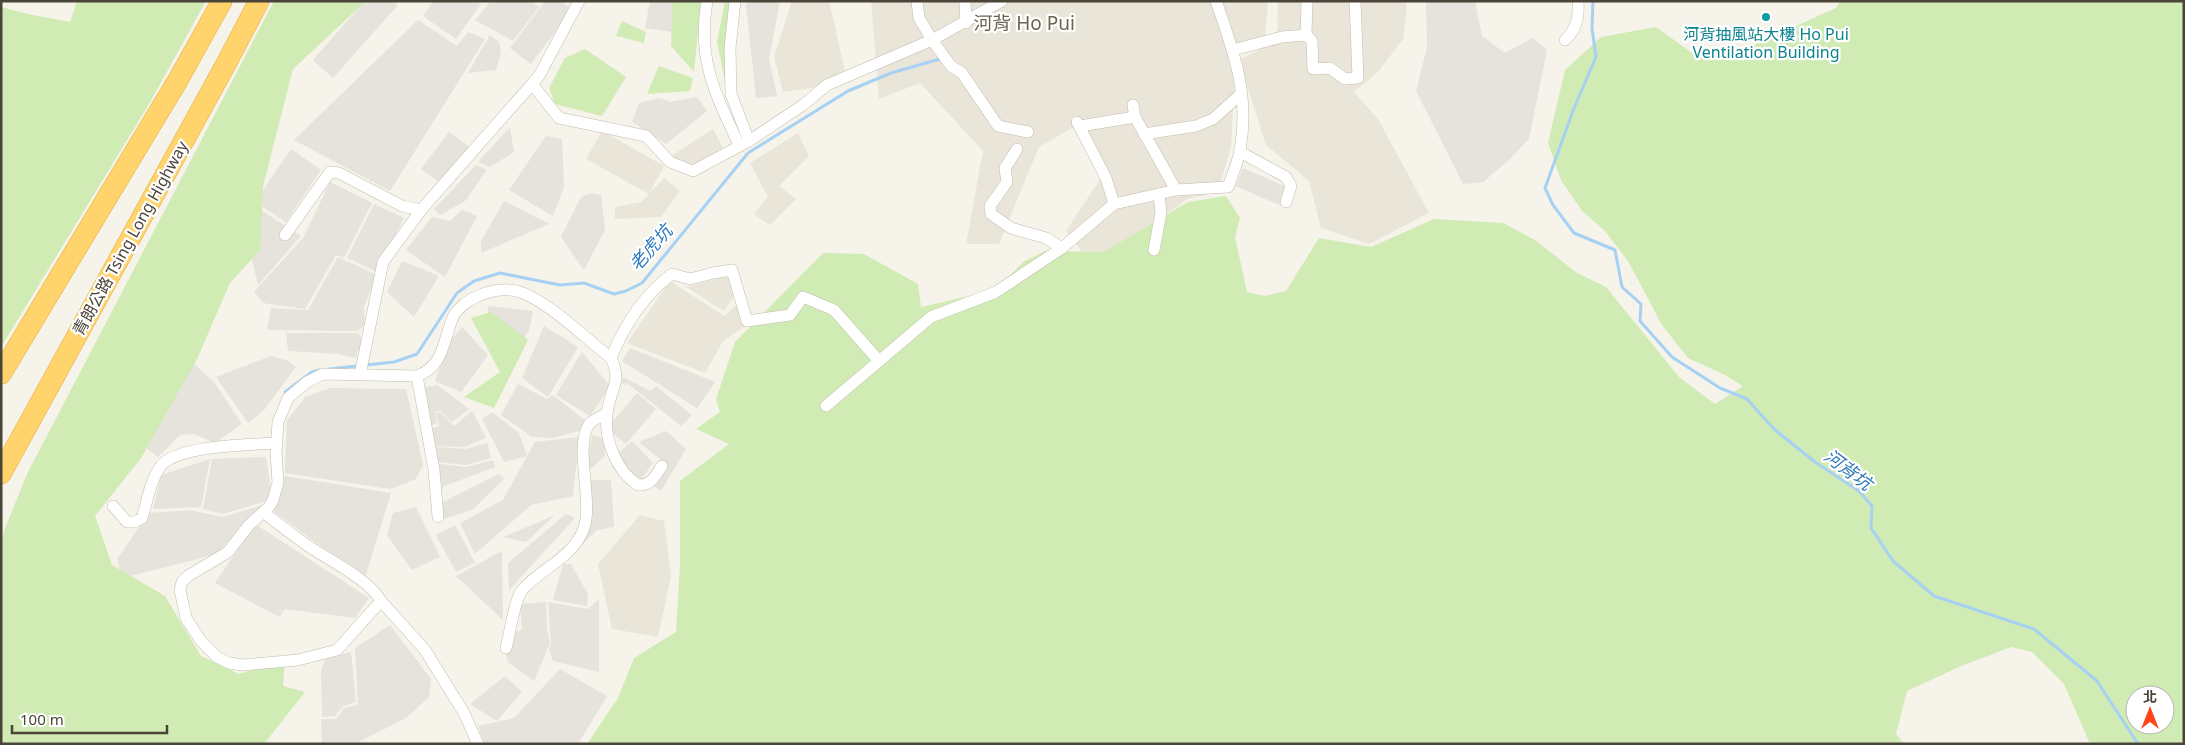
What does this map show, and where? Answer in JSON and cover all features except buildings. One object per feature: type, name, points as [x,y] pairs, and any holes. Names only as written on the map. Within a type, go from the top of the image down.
[{"type":"highway","points":[[1,374],[178,80],[222,1]]},
{"type":"highway","name":"青朗公路 Tsing Long Highway","points":[[1,474],[226,64],[258,1]]},
{"type":"street","points":[[360,373],[383,262],[421,210],[539,76],[580,1]]},
{"type":"street","points":[[706,1],[703,25],[705,61],[713,86],[744,143]]},
{"type":"street","points":[[735,1],[730,48],[731,94],[744,143]]},
{"type":"street","points":[[917,1],[919,18],[932,40],[951,66],[962,73],[998,126],[1028,132]]},
{"type":"street","points":[[965,1],[966,23]]},
{"type":"street","points":[[532,84],[559,118],[646,136],[670,162],[693,172],[803,106],[827,85],[932,40],[966,23],[1002,1]]},
{"type":"street","points":[[826,406],[931,317],[996,292],[1062,248],[1114,204],[1176,190],[1228,187],[1240,152],[1242,93],[1233,50],[1216,1]]},
{"type":"street","points":[[1307,1],[1306,35],[1312,41],[1313,69],[1330,68],[1345,79],[1358,78],[1355,1]]},
{"type":"street","points":[[1565,40],[1573,32],[1577,24],[1578,1]]},
{"type":"street","points":[[1233,50],[1282,37],[1306,35]]},
{"type":"street","points":[[1144,134],[1196,126],[1213,119],[1242,93]]},
{"type":"street","points":[[1133,105],[1135,117],[1176,190]]},
{"type":"street","points":[[1114,204],[1106,178],[1078,124],[1135,117]]},
{"type":"street","points":[[1017,149],[1005,168],[1007,182],[990,206],[991,214],[1011,228],[1046,238],[1062,248]]},
{"type":"street","points":[[1240,152],[1286,177],[1291,186],[1286,202]]},
{"type":"street","points":[[285,234],[330,172],[340,173],[402,206],[421,210]]},
{"type":"street","points":[[1154,250],[1161,213],[1160,194]]},
{"type":"street","points":[[611,358],[618,342],[640,306],[672,274],[690,279],[732,270],[747,322],[790,315],[803,297],[834,310],[879,361]]},
{"type":"street","points":[[381,601],[343,645],[331,653],[298,660],[243,665],[229,663],[212,653],[196,635],[186,618],[180,594],[181,584],[190,574],[228,552],[249,525],[273,500],[278,483],[276,443],[278,422],[288,398],[307,382],[323,374],[360,373],[417,376],[428,372],[437,364],[454,314],[470,300],[490,291],[516,291],[542,303],[611,358],[616,369],[616,382],[607,413],[608,436],[616,460],[623,472],[634,482],[642,485],[651,482],[662,466]]},
{"type":"street","points":[[417,376],[434,470],[438,517]]},
{"type":"street","points":[[506,648],[520,593],[569,552],[584,527],[587,511],[584,461],[585,433],[588,425],[607,413]]},
{"type":"street","points":[[113,506],[128,522],[134,522],[142,518],[156,474],[161,465],[179,454],[196,450],[276,443]]},
{"type":"street","points":[[263,512],[376,593],[425,650],[464,713],[478,744]]},
{"type":"shaded area","points":[[365,1],[394,1],[398,5],[333,78],[313,60]]},
{"type":"shaded area","points":[[433,1],[476,1],[481,4],[456,39],[423,16]]},
{"type":"shaded area","points":[[491,1],[531,1],[539,7],[513,41],[475,20]]},
{"type":"shaded area","points":[[545,1],[561,1],[572,9],[531,64],[510,48]]},
{"type":"shaded area","points":[[650,1],[684,1],[679,33],[645,28]]},
{"type":"shaded area","points":[[750,1],[780,1],[769,59],[777,96],[756,98],[746,5]]},
{"type":"shaded area","points":[[792,1],[829,1],[845,71],[812,88],[783,92],[774,57]]},
{"type":"shaded area","points":[[871,1],[1268,1],[1265,37],[1236,57],[1231,146],[1218,192],[1187,199],[1105,259],[1089,261],[1066,231],[1101,178],[1079,124],[1039,147],[999,244],[966,244],[983,151],[920,83],[879,99]]},
{"type":"shaded area","points":[[1278,1],[1406,1],[1403,39],[1378,72],[1354,92],[1378,119],[1429,213],[1369,244],[1321,228],[1309,181],[1266,145],[1239,60],[1277,41]]},
{"type":"shaded area","points":[[1426,1],[1475,1],[1482,36],[1505,53],[1533,38],[1547,50],[1529,139],[1508,161],[1483,182],[1463,184],[1416,91],[1427,47]]},
{"type":"shaded area","points":[[418,20],[457,46],[468,32],[485,39],[390,191],[294,140]]},
{"type":"shaded area","points":[[490,35],[499,42],[501,54],[496,70],[468,73]]},
{"type":"shaded area","points":[[697,97],[707,111],[666,144],[632,122],[639,103],[659,98],[670,102]]},
{"type":"shaded area","points":[[510,127],[514,152],[490,167],[478,162]]},
{"type":"shaded area","points":[[713,129],[723,148],[691,168],[671,156]]},
{"type":"shaded area","points":[[602,131],[664,166],[649,194],[586,159]]},
{"type":"shaded area","points":[[449,132],[469,147],[441,184],[421,169]]},
{"type":"shaded area","points":[[798,133],[809,156],[779,186],[796,199],[770,225],[754,214],[768,197],[750,163]]},
{"type":"shaded area","points":[[546,136],[562,139],[564,187],[553,216],[509,190]]},
{"type":"shaded area","points":[[291,149],[321,170],[286,222],[255,202]]},
{"type":"shaded area","points":[[476,165],[487,170],[465,201],[440,215],[434,209]]},
{"type":"shaded area","points":[[1243,168],[1289,188],[1282,206],[1235,186]]},
{"type":"shaded area","points":[[664,178],[680,191],[661,217],[615,219],[615,207],[641,202]]},
{"type":"shaded area","points":[[330,182],[372,203],[344,258],[336,255],[305,309],[263,303],[254,292],[303,238]]},
{"type":"shaded area","points":[[591,193],[601,195],[605,230],[584,270],[561,237],[581,197]]},
{"type":"shaded area","points":[[236,194],[301,236],[258,285]]},
{"type":"shaded area","points":[[504,201],[549,224],[481,253],[481,241]]},
{"type":"shaded area","points":[[374,204],[404,218],[377,272],[347,258]]},
{"type":"shaded area","points":[[462,210],[477,216],[445,277],[406,250],[432,217],[450,221]]},
{"type":"shaded area","points":[[338,257],[377,275],[364,306],[365,325],[357,331],[267,330],[271,308],[308,310]]},
{"type":"shaded area","points":[[402,261],[439,276],[414,317],[387,292]]},
{"type":"shaded area","points":[[727,276],[735,295],[724,311],[686,287]]},
{"type":"shaded area","points":[[670,281],[724,316],[738,304],[753,321],[723,341],[705,373],[627,343]]},
{"type":"shaded area","points":[[488,306],[533,311],[529,331],[514,351],[488,329]]},
{"type":"shaded area","points":[[544,326],[578,347],[548,397],[522,378]]},
{"type":"shaded area","points":[[462,327],[488,355],[461,392],[435,381],[449,342]]},
{"type":"shaded area","points":[[286,333],[359,333],[362,342],[355,358],[338,354],[288,351]]},
{"type":"shaded area","points":[[630,348],[715,382],[697,408],[622,361]]},
{"type":"shaded area","points":[[582,352],[610,386],[590,416],[556,395]]},
{"type":"shaded area","points":[[271,356],[286,360],[296,367],[264,410],[248,423],[216,377]]},
{"type":"shaded area","points":[[187,358],[214,382],[242,424],[215,443],[194,434],[180,435],[158,457],[139,443]]},
{"type":"shaded area","points":[[623,377],[651,391],[656,386],[692,415],[681,426],[627,383],[625,385],[621,383]]},
{"type":"shaded area","points":[[518,384],[547,399],[553,395],[586,421],[579,431],[553,438],[532,437],[501,415]]},
{"type":"shaded area","points":[[437,385],[469,409],[452,422],[440,411],[435,411],[437,423],[423,429],[419,401],[425,387]]},
{"type":"shaded area","points":[[330,388],[406,389],[423,465],[416,479],[390,489],[285,473],[287,421],[305,397]]},
{"type":"shaded area","points":[[637,393],[656,409],[626,444],[607,428]]},
{"type":"shaded area","points":[[472,411],[486,438],[464,447],[435,446],[429,429],[439,426],[436,413],[440,412],[454,426]]},
{"type":"shaded area","points":[[492,412],[519,433],[527,456],[504,462],[482,419]]},
{"type":"shaded area","points":[[666,431],[686,449],[661,491],[653,485],[666,464],[639,442]]},
{"type":"shaded area","points":[[592,435],[604,439],[605,456],[586,473]]},
{"type":"shaded area","points":[[579,437],[573,496],[531,505],[475,554],[460,523],[503,500],[535,442]]},
{"type":"shaded area","points":[[632,441],[653,463],[639,482],[616,455]]},
{"type":"shaded area","points":[[487,443],[491,458],[466,465],[438,462],[436,447],[466,449]]},
{"type":"shaded area","points":[[266,457],[271,490],[266,501],[223,514],[203,509],[212,459]]},
{"type":"shaded area","points":[[210,459],[201,507],[153,509],[161,475]]},
{"type":"shaded area","points":[[493,460],[495,467],[442,487],[439,464],[467,467]]},
{"type":"shaded area","points":[[499,474],[504,479],[472,510],[444,519],[441,503]]},
{"type":"shaded area","points":[[285,476],[391,493],[365,578],[274,512]]},
{"type":"shaded area","points":[[588,480],[611,480],[614,527],[597,530],[574,552]]},
{"type":"shaded area","points":[[262,505],[217,554],[122,578],[117,559],[149,513],[189,510],[223,517]]},
{"type":"shaded area","points":[[416,507],[440,557],[412,570],[387,535],[393,513]]},
{"type":"shaded area","points":[[566,514],[575,518],[509,590],[508,563]]},
{"type":"shaded area","points":[[555,515],[526,542],[503,537]]},
{"type":"shaded area","points":[[640,515],[664,521],[671,576],[658,637],[612,629],[598,564]]},
{"type":"shaded area","points":[[255,524],[369,598],[355,618],[285,609],[279,617],[215,583]]},
{"type":"shaded area","points":[[455,525],[475,563],[456,572],[436,535]]},
{"type":"shaded area","points":[[502,551],[503,620],[456,576]]},
{"type":"shaded area","points":[[563,564],[571,564],[588,594],[587,606],[553,600]]},
{"type":"shaded area","points":[[599,599],[599,672],[553,661],[549,650],[551,644],[548,602],[588,609]]},
{"type":"shaded area","points":[[546,602],[547,628],[550,643],[534,681],[508,662],[506,655],[515,632],[522,630],[520,604]]},
{"type":"shaded area","points":[[390,625],[431,679],[429,697],[406,718],[355,744],[322,744],[321,719],[336,719],[344,708],[358,705],[355,648]]},
{"type":"shaded area","points":[[351,652],[356,702],[343,706],[335,716],[322,717],[321,670],[326,658]]},
{"type":"shaded area","points":[[560,669],[607,696],[578,744],[485,744],[478,726],[514,718]]},
{"type":"shaded area","points":[[505,676],[522,692],[497,721],[470,704]]},
{"type":"green space","points":[[77,1],[206,1],[149,104],[1,347],[1,7],[70,22]]},
{"type":"green space","points":[[274,1],[366,1],[293,69],[263,186],[260,250],[230,283],[197,359],[141,458],[95,516],[112,565],[165,596],[201,656],[239,674],[285,660],[283,686],[305,692],[264,744],[1,744],[1,543],[4,531],[27,474]]},
{"type":"green space","points":[[673,1],[701,1],[694,72],[671,46]]},
{"type":"green space","points":[[725,1],[736,1],[727,91],[717,42]]},
{"type":"green space","points":[[1840,1],[2184,1],[2184,744],[2090,744],[2064,684],[2032,652],[2011,647],[1961,666],[1907,691],[1896,734],[1904,744],[587,744],[618,698],[634,658],[676,632],[680,564],[680,481],[729,444],[696,429],[720,412],[716,399],[735,342],[823,253],[864,254],[918,284],[921,307],[996,290],[1023,262],[1045,251],[1104,252],[1188,202],[1226,196],[1240,218],[1235,237],[1247,292],[1265,296],[1286,291],[1319,238],[1371,247],[1434,219],[1503,223],[1535,240],[1577,273],[1606,287],[1679,377],[1715,404],[1743,386],[1725,375],[1688,358],[1662,325],[1628,261],[1605,231],[1582,211],[1561,180],[1548,143],[1565,70],[1601,37],[1656,27],[1692,53],[1736,53],[1836,8]]},
{"type":"green space","points":[[622,21],[646,32],[644,43],[616,36]]},
{"type":"green space","points":[[585,49],[626,77],[602,116],[555,104],[549,88],[565,58]]},
{"type":"green space","points":[[659,66],[693,78],[690,91],[647,94]]},
{"type":"green space","points":[[491,312],[528,340],[494,408],[464,397],[500,372],[471,318]]},
{"type":"waterway","name":"河背坑","points":[[1593,1],[1592,28],[1596,57],[1574,108],[1545,188],[1553,205],[1574,233],[1615,250],[1622,287],[1641,304],[1640,321],[1672,357],[1720,388],[1747,399],[1774,429],[1815,462],[1859,491],[1872,506],[1871,528],[1893,561],[1934,596],[2034,629],[2097,681],[2138,744]]},
{"type":"waterway","name":"老虎坑","points":[[329,369],[394,362],[417,354],[457,293],[474,281],[500,273],[560,285],[584,283],[614,294],[626,291],[642,283],[748,153],[848,91],[891,73],[940,59]]},
{"type":"waterway","name":"老虎坑","points":[[285,392],[312,372],[320,370]]},
{"type":"place","name":"河背抽風站大樓 Ho Pui Ventilation Building","points":[[1766,17]]},
{"type":"district","name":"河背 Ho Pui","points":[[1024,23]]}]
